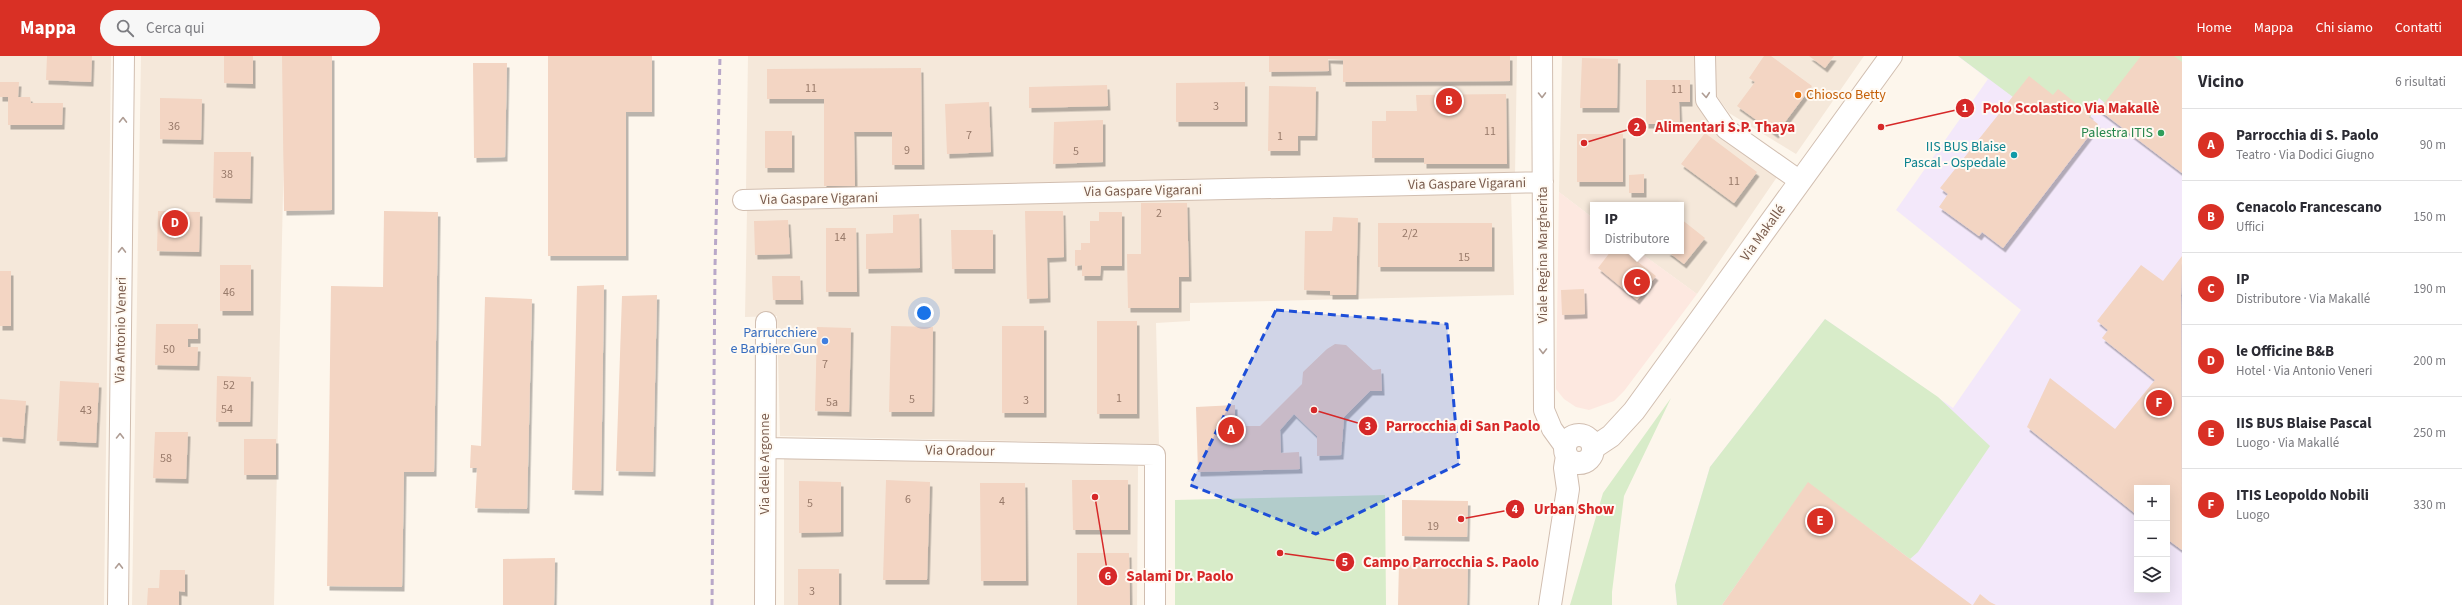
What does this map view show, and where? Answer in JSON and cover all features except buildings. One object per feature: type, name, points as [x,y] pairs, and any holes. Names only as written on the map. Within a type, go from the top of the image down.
[{"type":"street","name":"Via Antonio Veneri","points":[[118,605],[124,56]]},
{"type":"street","name":"Viale Regina Margherita","points":[[1542,56],[1544,410],[1552,429],[1577,450]]},
{"type":"street","points":[[1705,56],[1706,100],[1726,129],[1800,181]]},
{"type":"street","name":"Via Makallé","points":[[1577,450],[1612,436],[1634,411],[1891,56]]},
{"type":"street","name":"Via Gaspare Vigarani","points":[[743,200],[1543,182]]},
{"type":"street","name":"Via delle Argonne","points":[[764,605],[766,322]]},
{"type":"street","name":"Via Oradour","points":[[766,448],[1155,455],[1155,605]]},
{"type":"street","points":[[1550,605],[1568,488],[1578,476],[1577,450]]},
{"type":"highlighted area","points":[[1276,310],[1447,324],[1459,464],[1316,534],[1190,485]]},
{"type":"shaded area","points":[[0,56],[111,56],[104,605],[0,605]]},
{"type":"shaded area","points":[[141,56],[286,56],[274,605],[132,605]]},
{"type":"shaded area","points":[[748,56],[1517,56],[1515,175],[746,190]]},
{"type":"shaded area","points":[[1562,56],[1700,56],[1699,105],[1713,128],[1777,177],[1697,294],[1642,254],[1684,254],[1684,202],[1590,202],[1590,216],[1559,192]]},
{"type":"shaded area","points":[[1714,56],[1864,56],[1796,154],[1729,113],[1716,95]]},
{"type":"shaded area","points":[[1958,56],[2182,56],[2182,605],[1677,605],[1675,585],[1710,467],[1825,319],[1953,408],[2021,310],[1896,210],[1988,79]]},
{"type":"shaded area","points":[[1511,191],[1514,295],[1190,303],[1190,321],[1156,323],[1159,444],[780,436],[777,316],[745,317],[747,210]]},
{"type":"shaded area","points":[[1559,192],[1590,216],[1590,254],[1642,254],[1697,294],[1624,391],[1614,401],[1589,410],[1576,407],[1564,399],[1556,389]]},
{"type":"shaded area","points":[[784,458],[1138,466],[1137,605],[784,605]]},
{"type":"green space","points":[[1958,56],[2182,56],[2182,169],[2099,98],[2088,122],[2013,97]]},
{"type":"green space","points":[[1825,319],[1938,397],[1990,446],[1918,552],[1910,559],[1808,483],[1722,605],[1677,605],[1675,585],[1710,467]]},
{"type":"green space","points":[[1671,398],[1624,496],[1612,592],[1612,605],[1570,605],[1603,493]]},
{"type":"green space","points":[[1385,495],[1386,605],[1175,605],[1175,500]]},
{"type":"railway","points":[[712,605],[715,267],[720,56]]},
{"type":"place","name":"Chiosco Betty","points":[[1798,95]]},
{"type":"place","name":"Cenacolo Francescano","points":[[1449,101]]},
{"type":"place","name":"Polo Scolastico Via Makallè","points":[[1881,127]]},
{"type":"place","name":"Palestra ITIS","points":[[2161,133]]},
{"type":"place","name":"Alimentari S.P. Thaya","points":[[1584,143]]},
{"type":"place","name":"IIS BUS Blaise Pascal - Ospedale","points":[[2014,155]]},
{"type":"place","name":"le Officine B&B","points":[[175,223]]},
{"type":"place","name":"IP","points":[[1637,282]]},
{"type":"place","name":"Parrucchiere e Barbiere Gun","points":[[825,341]]},
{"type":"place","name":"ITIS Leopoldo Nobili","points":[[2159,403]]},
{"type":"place","name":"Parrocchia di San Paolo","points":[[1314,410]]},
{"type":"place","name":"Parrocchia di S. Paolo","points":[[1231,430]]},
{"type":"place","name":"Salami Dr. Paolo","points":[[1095,497]]},
{"type":"place","name":"Urban Show","points":[[1461,519]]},
{"type":"place","name":"IIS BUS Blaise Pascal","points":[[1820,521]]},
{"type":"place","name":"Campo Parrocchia S. Paolo","points":[[1280,553]]}]
